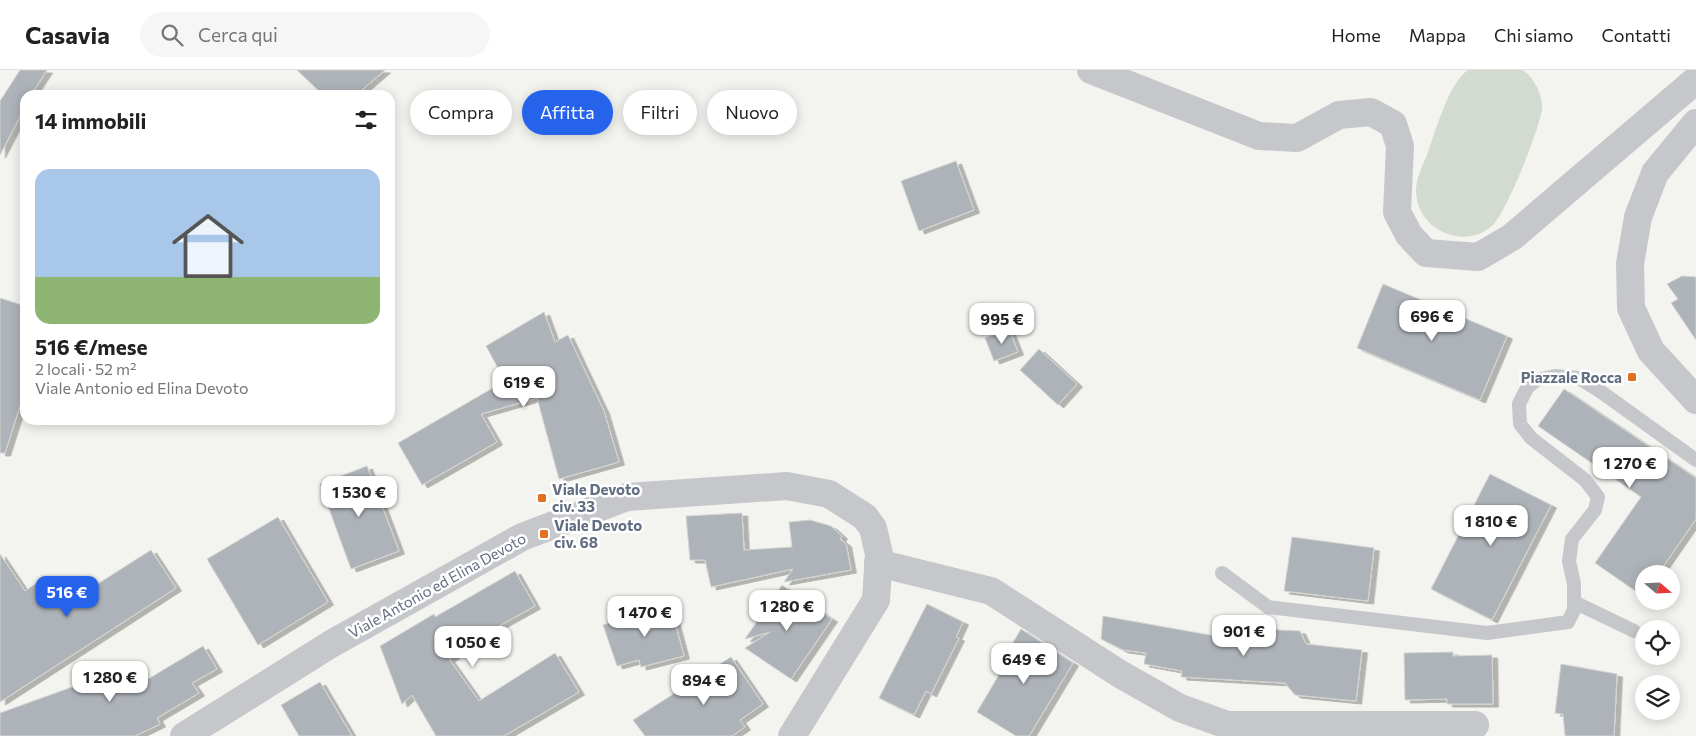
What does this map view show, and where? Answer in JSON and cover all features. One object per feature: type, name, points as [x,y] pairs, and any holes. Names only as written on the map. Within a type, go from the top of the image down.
[{"type":"street","points":[[1091,70],[1259,136],[1296,138],[1339,116],[1371,112],[1393,124],[1400,146],[1397,212],[1409,236],[1426,253],[1478,257],[1512,237],[1696,80]]},
{"type":"street","points":[[1696,123],[1655,173],[1638,217],[1630,264],[1631,308],[1651,351],[1696,400]]},
{"type":"street","name":"Viale Antonio ed Elina Devoto","points":[[184,736],[331,644],[522,537],[626,497],[787,486],[829,494],[865,517],[873,528],[879,554],[876,600],[792,736]]},
{"type":"street","points":[[878,563],[991,591],[1120,674],[1171,703],[1227,725],[1476,725]]},
{"type":"lane","points":[[1222,573],[1268,607],[1487,633],[1568,622],[1574,610],[1574,584],[1569,561],[1572,539],[1596,510],[1598,497],[1584,480],[1531,438],[1520,424],[1519,404],[1527,388],[1536,380],[1555,376],[1579,378],[1696,460]]},
{"type":"lane","points":[[1574,602],[1634,630]]},
{"type":"shaded area","points":[[1468,70],[1523,70],[1537,87],[1542,109],[1522,170],[1499,217],[1493,225],[1481,233],[1469,236],[1456,236],[1433,226],[1424,216],[1418,204],[1416,186],[1443,109],[1455,85]]},
{"type":"building","points":[[20,70],[47,70],[34,90],[20,90],[20,117],[0,155],[0,101]]},
{"type":"building","points":[[297,70],[385,70],[362,90],[318,90]]},
{"type":"building","points":[[956,161],[974,210],[919,231],[901,181]]},
{"type":"building","points":[[1682,276],[1696,277],[1696,340],[1671,303],[1678,299],[1667,284]]},
{"type":"building","points":[[1383,284],[1507,336],[1480,400],[1357,348]]},
{"type":"building","points":[[0,298],[20,304],[20,406],[5,453],[0,453]]},
{"type":"building","points":[[544,312],[555,342],[568,335],[604,411],[619,462],[559,479],[537,398],[481,414],[497,442],[422,485],[398,443],[505,381],[486,346]]},
{"type":"building","points":[[1009,329],[1018,352],[994,361],[985,338]]},
{"type":"building","points":[[1039,349],[1077,384],[1058,405],[1020,370]]},
{"type":"building","points":[[1564,389],[1696,478],[1696,519],[1664,565],[1635,565],[1635,591],[1595,563],[1641,497],[1538,426]]},
{"type":"building","points":[[367,466],[399,551],[351,569],[320,484]]},
{"type":"building","points":[[1490,474],[1551,505],[1492,620],[1431,589]]},
{"type":"building","points":[[742,513],[744,550],[792,547],[789,522],[810,520],[831,526],[842,536],[840,539],[846,544],[851,570],[784,582],[793,569],[711,587],[705,560],[690,560],[686,516]]},
{"type":"building","points":[[278,517],[328,602],[258,645],[207,559]]},
{"type":"building","points":[[1292,537],[1374,548],[1368,601],[1284,591]]},
{"type":"building","points":[[151,550],[176,588],[0,702],[0,554],[25,591],[47,576],[66,604]]},
{"type":"building","points":[[515,571],[535,606],[452,652],[454,656],[449,659],[479,701],[555,653],[579,692],[504,736],[436,736],[412,695],[402,704],[380,646],[434,614],[435,617]]},
{"type":"building","points":[[782,585],[832,619],[791,679],[745,648],[770,632],[745,639]]},
{"type":"building","points":[[670,604],[684,656],[641,667],[639,660],[617,666],[603,625]]},
{"type":"building","points":[[927,604],[963,622],[956,637],[959,638],[931,694],[926,691],[914,715],[879,698]]},
{"type":"building","points":[[1103,616],[1238,640],[1239,628],[1300,631],[1306,644],[1362,650],[1356,701],[1295,695],[1285,683],[1181,677],[1182,671],[1144,664],[1146,653],[1123,650],[1101,639]]},
{"type":"building","points":[[1021,629],[1073,663],[1029,736],[1016,736],[977,712],[1000,673],[996,671]]},
{"type":"building","points":[[203,646],[217,669],[192,683],[199,693],[157,718],[160,724],[135,736],[0,736],[0,713],[136,664],[140,684]]},
{"type":"building","points":[[1453,652],[1453,656],[1492,655],[1493,704],[1447,704],[1447,699],[1405,700],[1404,653]]},
{"type":"building","points":[[731,657],[763,704],[740,720],[745,727],[732,736],[645,736],[633,720]]},
{"type":"building","points":[[1561,664],[1617,674],[1614,736],[1565,736],[1563,714],[1555,713]]},
{"type":"building","points":[[320,682],[352,736],[299,736],[281,705]]},
{"type":"place","name":"Piazzale Rocca","points":[[1632,377]]},
{"type":"place","name":"Viale Devoto civ. 33","points":[[542,498]]},
{"type":"place","name":"Viale Devoto civ. 68","points":[[544,534]]}]
